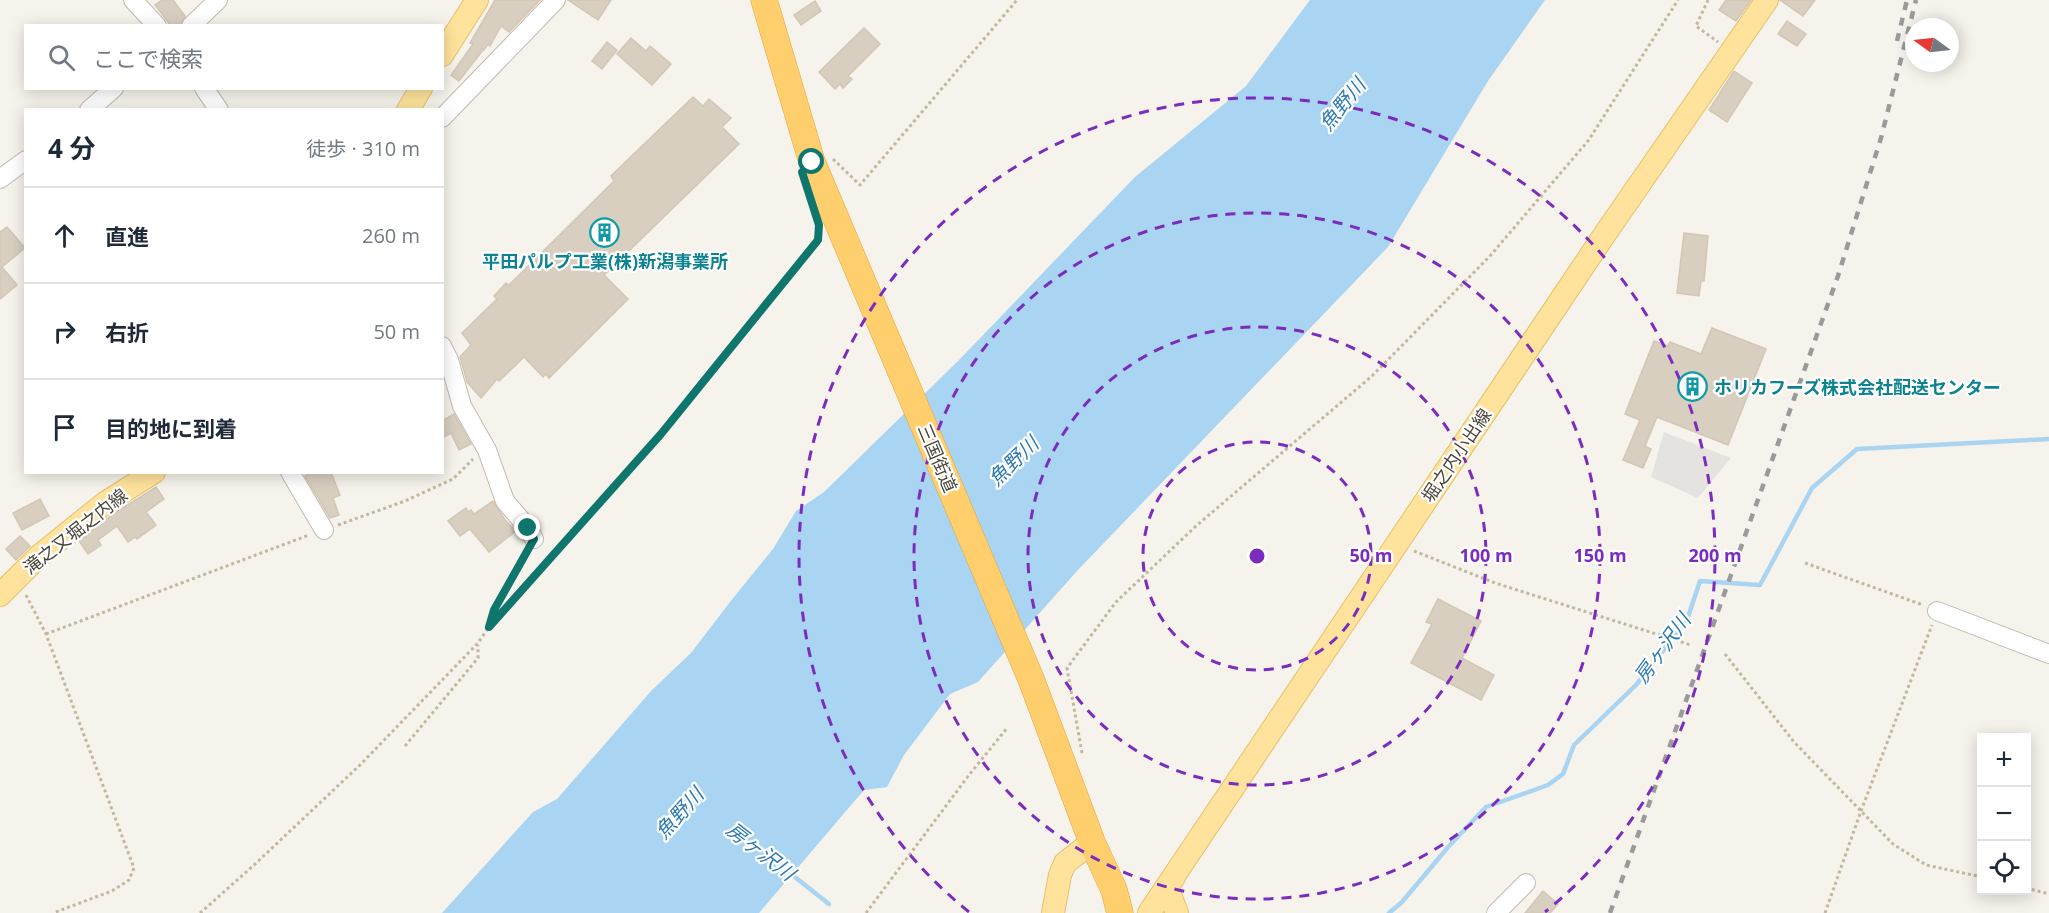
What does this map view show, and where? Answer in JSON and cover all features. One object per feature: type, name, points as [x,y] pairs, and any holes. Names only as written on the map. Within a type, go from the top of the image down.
[{"type":"highway","name":"三国街道","points":[[764,0],[812,162],[826,218],[1031,679],[1117,902]]},
{"type":"main road","points":[[444,52],[477,0]]},
{"type":"main road","name":"堀之内小出線","points":[[1149,913],[1767,0]]},
{"type":"main road","points":[[409,108],[420,90]]},
{"type":"main road","name":"滝之又堀之内線","points":[[0,595],[39,556],[105,503],[151,474]]},
{"type":"main road","points":[[1053,913],[1060,875],[1065,863],[1092,842]]},
{"type":"main road","points":[[1167,887],[1177,913]]},
{"type":"street","points":[[133,0],[155,24]]},
{"type":"street","points":[[193,24],[218,0]]},
{"type":"street","points":[[444,116],[556,0]]},
{"type":"street","points":[[91,108],[112,90]]},
{"type":"street","points":[[205,90],[218,108]]},
{"type":"street","points":[[0,179],[24,161]]},
{"type":"street","points":[[444,350],[462,406],[487,450],[505,501],[528,528],[534,539]]},
{"type":"street","points":[[291,474],[324,530]]},
{"type":"street","points":[[1937,611],[2049,654]]},
{"type":"street","points":[[1496,913],[1526,883]]},
{"type":"path","points":[[812,162],[825,151],[861,185],[1017,0]]},
{"type":"path","points":[[1083,762],[1067,668],[1116,602],[1196,526],[1372,376],[1490,256],[1588,141],[1678,0]]},
{"type":"path","points":[[1708,0],[1696,26],[1731,51]]},
{"type":"path","points":[[200,913],[360,765],[478,643],[489,627],[661,434],[818,240],[826,218]]},
{"type":"path","points":[[46,634],[405,501],[453,479],[475,457],[487,450]]},
{"type":"path","points":[[489,627],[494,610],[534,539]]},
{"type":"path","points":[[1396,545],[1495,583],[1691,645]]},
{"type":"path","points":[[1806,563],[1937,611],[1825,913]]},
{"type":"path","points":[[17,578],[46,634],[134,868],[129,880],[112,891],[53,913]]},
{"type":"path","points":[[405,746],[478,658],[478,643]]},
{"type":"path","points":[[1725,654],[1794,742],[1893,844],[1926,865],[1977,876]]},
{"type":"path","points":[[866,913],[969,775],[1008,727]]},
{"type":"path","points":[[2031,889],[2049,894]]},
{"type":"shaded area","points":[[1664,432],[1731,458],[1698,498],[1651,477]]},
{"type":"water","name":"魚野川","points":[[1310,0],[1545,0],[1488,81],[1388,247],[1077,571],[978,682],[950,694],[904,755],[887,787],[864,790],[759,913],[442,913],[533,812],[557,799],[652,690],[691,653],[773,549],[796,511],[824,492],[959,360],[1135,177],[1246,86]]},
{"type":"building","points":[[162,0],[173,0],[185,16],[181,24],[169,24],[155,5]]},
{"type":"building","points":[[495,0],[540,0],[509,32],[501,26],[490,46],[488,44],[459,81],[451,75],[473,44],[470,43]]},
{"type":"building","points":[[568,0],[611,0],[598,20]]},
{"type":"building","points":[[1726,0],[1751,0],[1736,21],[1719,10]]},
{"type":"building","points":[[1780,0],[1815,0],[1803,16]]},
{"type":"building","points":[[815,1],[821,11],[801,25],[794,15]]},
{"type":"building","points":[[1787,21],[1806,34],[1797,46],[1778,34]]},
{"type":"building","points":[[864,28],[880,44],[848,76],[852,79],[843,88],[840,84],[835,89],[819,72]]},
{"type":"building","points":[[631,38],[646,51],[650,46],[671,64],[652,85],[617,54]]},
{"type":"building","points":[[607,42],[617,50],[602,69],[592,61]]},
{"type":"building","points":[[1734,71],[1752,83],[1727,122],[1709,110]]},
{"type":"building","name":"平田パルプ工業(株)新潟事業所","points":[[693,97],[703,106],[709,99],[731,118],[722,127],[739,144],[604,275],[628,299],[549,378],[546,374],[543,377],[524,357],[499,381],[497,379],[481,398],[467,382],[460,357],[471,345],[462,333],[497,299],[494,296],[506,283],[509,285],[614,181],[611,176]]},
{"type":"building","points":[[7,227],[24,249],[2,267],[17,285],[0,299],[0,232]]},
{"type":"building","points":[[1684,233],[1708,236],[1704,281],[1701,281],[1699,296],[1677,293]]},
{"type":"building","name":"ホリカフーズ株式会社配送センター","points":[[1712,328],[1766,349],[1728,445],[1657,417],[1645,446],[1651,449],[1643,468],[1623,460],[1640,420],[1625,414],[1654,341],[1668,346],[1670,342],[1701,354]]},
{"type":"building","points":[[454,414],[471,444],[459,450],[451,433],[444,437],[444,420]]},
{"type":"building","points":[[332,474],[340,495],[333,498],[339,515],[330,518],[305,476]]},
{"type":"building","points":[[156,487],[164,499],[146,512],[156,525],[137,539],[135,537],[128,542],[117,526],[98,540],[101,545],[88,554],[79,541],[113,514]]},
{"type":"building","points":[[40,499],[49,516],[22,530],[13,513]]},
{"type":"building","points":[[493,501],[505,520],[516,531],[489,552],[470,529],[460,536],[448,521],[466,508],[468,512],[471,510],[474,514]]},
{"type":"building","points":[[20,536],[30,546],[16,560],[6,549]]},
{"type":"building","points":[[1438,599],[1481,621],[1462,658],[1494,675],[1481,700],[1411,663],[1432,624],[1426,622]]},
{"type":"building","points":[[1543,891],[1558,904],[1550,913],[1525,913]]},
{"type":"waterway","name":"房ヶ沢川","points":[[1389,913],[1402,902],[1449,846],[1486,807],[1548,785],[1563,774],[1574,745],[1636,685],[1687,620],[1700,581],[1760,585],[1812,488],[1857,449],[2049,439]]},
{"type":"waterway","name":"房ヶ沢川","points":[[786,870],[829,904]]},
{"type":"railway","points":[[1897,41],[1907,0]]},
{"type":"railway","points":[[1610,913],[1838,276],[1881,138],[1916,0]]},
{"type":"place","name":"平田パルプ工業(株)新潟事業所","points":[[605,232]]},
{"type":"place","name":"ホリカフーズ株式会社配送センター","points":[[1693,387]]},
{"type":"route","points":[[528,528],[534,539],[494,610],[489,627],[661,434],[818,240],[819,225],[802,172],[812,162]]}]
